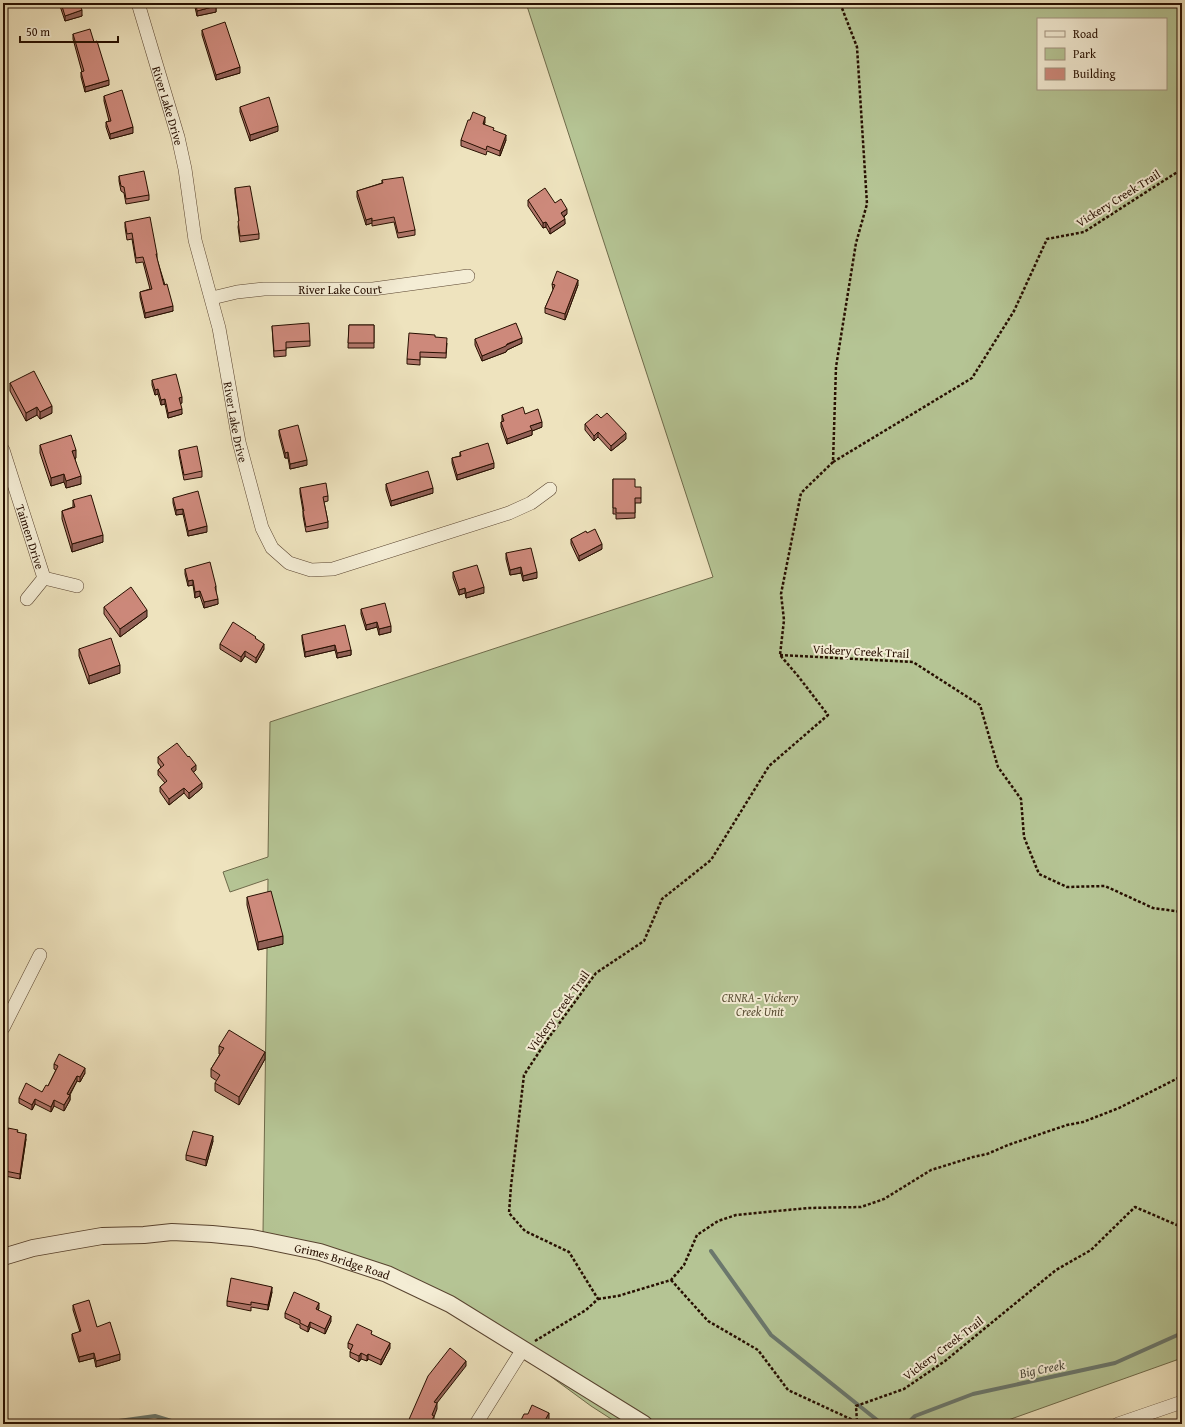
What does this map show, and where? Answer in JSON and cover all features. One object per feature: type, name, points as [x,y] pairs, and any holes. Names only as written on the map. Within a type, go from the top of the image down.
[{"type":"street","name":"River Lake Drive","points":[[138,3],[178,137],[185,169],[195,240],[219,328],[238,442],[262,528],[272,548],[290,563],[312,570],[333,569],[509,513],[531,503],[550,489]]},
{"type":"street","name":"River Lake Court","points":[[212,298],[264,288],[373,290],[468,276]]},
{"type":"street","name":"Taimen Drive","points":[[3,450],[44,578]]},
{"type":"street","name":"Taimen Drive","points":[[44,578],[76,586]]},
{"type":"street","name":"Taimen Drive","points":[[27,599],[44,578]]},
{"type":"street","points":[[3,1028],[40,955]]},
{"type":"street","name":"Grimes Bridge Road","points":[[3,1257],[33,1248],[102,1236],[144,1235],[172,1232],[252,1238],[320,1252],[387,1274],[450,1304],[644,1424]]},
{"type":"street","points":[[476,1424],[523,1349]]},
{"type":"street","points":[[1118,1424],[1182,1402]]},
{"type":"path","points":[[833,462],[836,367],[856,243],[867,204],[857,47],[840,3]]},
{"type":"path","name":"Vickery Creek Trail","points":[[598,1299],[569,1252],[525,1231],[509,1213],[524,1075],[547,1040],[596,972],[644,941],[662,899],[711,860],[769,766],[828,715],[780,655],[784,620],[781,594],[801,493],[833,462],[972,378],[1014,311],[1047,239],[1084,232],[1182,169]]},
{"type":"path","name":"Vickery Creek Trail","points":[[780,655],[913,662],[973,700],[980,705],[998,767],[1021,799],[1024,837],[1039,874],[1067,887],[1105,886],[1153,908],[1182,912]]},
{"type":"path","points":[[523,1349],[586,1310],[598,1299],[618,1296],[671,1280],[684,1265],[698,1235],[718,1221],[736,1215],[808,1208],[862,1207],[884,1199],[931,1170],[987,1154],[1008,1145],[1067,1125],[1083,1122],[1119,1108],[1182,1076]]},
{"type":"path","name":"Vickery Creek Trail","points":[[671,1280],[708,1321],[758,1350],[788,1390],[857,1422],[856,1406],[904,1389],[945,1360],[1056,1270],[1091,1250],[1135,1207],[1177,1225],[1182,1224]]},
{"type":"green space","name":"CRNRA - Vickery Creek Unit","points":[[526,3],[1182,3],[1182,1358],[997,1424],[619,1424],[591,1406],[497,1337],[394,1271],[263,1232],[268,879],[230,892],[223,872],[268,857],[270,722],[713,577]]},
{"type":"building","points":[[61,3],[79,3],[82,10],[65,16]]},
{"type":"building","points":[[196,3],[216,3],[216,6],[197,11]]},
{"type":"building","points":[[225,22],[240,67],[216,75],[202,30]]},
{"type":"building","points":[[90,29],[94,42],[97,41],[109,80],[85,87],[81,72],[84,71],[73,34]]},
{"type":"building","points":[[122,90],[133,127],[110,134],[106,122],[111,121],[104,96]]},
{"type":"building","points":[[269,97],[278,126],[250,135],[240,107]]},
{"type":"building","points":[[473,112],[485,117],[483,124],[506,135],[500,151],[487,146],[486,150],[461,140],[468,120],[470,120]]},
{"type":"building","points":[[144,171],[149,195],[126,199],[124,187],[121,186],[119,176]]},
{"type":"building","points":[[403,177],[415,230],[398,233],[394,217],[372,221],[372,218],[366,220],[357,191],[383,183],[382,180]]},
{"type":"building","points":[[250,186],[259,234],[240,236],[235,188]]},
{"type":"building","points":[[545,188],[555,203],[561,199],[567,209],[561,213],[565,219],[550,229],[546,222],[543,223],[528,200]]},
{"type":"building","points":[[150,217],[156,254],[164,285],[167,284],[173,306],[145,313],[140,292],[152,289],[143,257],[136,258],[132,233],[127,234],[125,222]]},
{"type":"building","points":[[557,271],[578,280],[565,314],[545,308],[555,285],[552,284]]},
{"type":"building","points":[[309,323],[310,341],[286,342],[286,350],[274,351],[272,326]]},
{"type":"building","points":[[516,323],[522,338],[482,356],[475,339]]},
{"type":"building","points":[[349,325],[374,325],[374,343],[348,343]]},
{"type":"building","points":[[409,333],[435,335],[435,337],[447,338],[446,353],[420,352],[420,360],[407,359]]},
{"type":"building","points":[[34,371],[52,406],[40,412],[37,407],[26,413],[10,383]]},
{"type":"building","points":[[176,374],[182,397],[179,398],[182,409],[168,413],[165,399],[161,400],[158,389],[155,390],[152,380]]},
{"type":"building","points":[[523,407],[525,414],[538,409],[542,422],[530,426],[532,430],[507,439],[501,422],[504,421],[502,415]]},
{"type":"building","points":[[607,413],[626,433],[611,446],[598,432],[594,436],[585,424],[597,414],[601,418]]},
{"type":"building","points":[[298,425],[307,460],[290,464],[288,452],[285,453],[279,430]]},
{"type":"building","points":[[71,435],[76,450],[72,451],[81,476],[66,481],[64,474],[51,478],[40,445]]},
{"type":"building","points":[[488,443],[494,463],[457,475],[452,458],[461,456],[460,452]]},
{"type":"building","points":[[197,446],[202,471],[184,475],[179,450]]},
{"type":"building","points":[[428,471],[433,488],[391,501],[386,484]]},
{"type":"building","points":[[613,479],[635,479],[635,487],[641,487],[641,498],[635,498],[635,513],[616,513],[616,508],[613,508]]},
{"type":"building","points":[[326,483],[328,496],[323,497],[328,522],[306,527],[300,488]]},
{"type":"building","points":[[198,491],[207,526],[188,531],[183,509],[176,510],[173,498]]},
{"type":"building","points":[[91,495],[103,535],[72,544],[62,511],[75,507],[73,500]]},
{"type":"building","points":[[595,529],[602,544],[579,556],[571,539],[586,531],[587,533]]},
{"type":"building","points":[[531,548],[537,572],[523,576],[521,567],[510,570],[506,553]]},
{"type":"building","points":[[210,562],[218,599],[204,602],[200,591],[195,592],[193,580],[188,581],[185,569]]},
{"type":"building","points":[[477,565],[484,587],[466,593],[465,588],[459,590],[453,572]]},
{"type":"building","points":[[131,587],[147,610],[120,629],[104,607]]},
{"type":"building","points":[[385,603],[391,626],[379,629],[377,622],[366,625],[361,609]]},
{"type":"building","points":[[233,622],[264,644],[256,658],[245,651],[241,657],[220,644]]},
{"type":"building","points":[[345,625],[351,650],[337,653],[335,645],[305,652],[302,635]]},
{"type":"building","points":[[111,638],[120,665],[89,676],[79,649]]},
{"type":"building","points":[[177,743],[196,765],[191,769],[202,783],[189,793],[184,788],[169,799],[160,787],[167,781],[158,770],[164,765],[158,757]]},
{"type":"building","points":[[271,891],[283,936],[258,942],[247,897]]},
{"type":"building","points":[[229,1030],[265,1052],[239,1097],[215,1083],[220,1075],[211,1069],[224,1048],[219,1046]]},
{"type":"building","points":[[59,1054],[85,1068],[80,1077],[77,1076],[67,1094],[70,1095],[64,1105],[54,1100],[51,1107],[35,1099],[32,1105],[19,1098],[26,1083],[42,1092],[46,1085],[48,1086],[58,1066],[54,1064]]},
{"type":"building","points":[[8,1128],[18,1130],[17,1132],[26,1134],[20,1174],[5,1171],[3,1174],[3,1130],[8,1130]]},
{"type":"building","points":[[193,1131],[213,1136],[206,1160],[186,1155]]},
{"type":"building","points":[[231,1278],[272,1287],[268,1305],[251,1302],[251,1305],[227,1301]]},
{"type":"building","points":[[294,1292],[319,1303],[316,1309],[331,1316],[325,1329],[310,1322],[308,1327],[300,1323],[300,1320],[285,1313]]},
{"type":"building","points":[[89,1300],[97,1327],[110,1322],[120,1354],[96,1361],[94,1353],[79,1357],[72,1334],[81,1331],[73,1305]]},
{"type":"building","points":[[357,1324],[372,1331],[371,1334],[390,1343],[381,1360],[368,1354],[367,1356],[361,1353],[359,1356],[350,1352],[353,1345],[348,1343]]},
{"type":"building","points":[[450,1348],[466,1361],[434,1402],[437,1403],[432,1415],[434,1416],[430,1424],[407,1424],[428,1376]]},
{"type":"building","points":[[532,1405],[549,1413],[543,1424],[519,1424],[524,1414],[528,1414]]},
{"type":"waterway","points":[[711,1251],[771,1335],[882,1424]]},
{"type":"waterway","name":"Big Creek","points":[[907,1424],[915,1416],[973,1394],[1115,1363],[1182,1333]]},
{"type":"waterway","name":"Big Creek","points":[[97,1424],[155,1416],[181,1424]]}]
